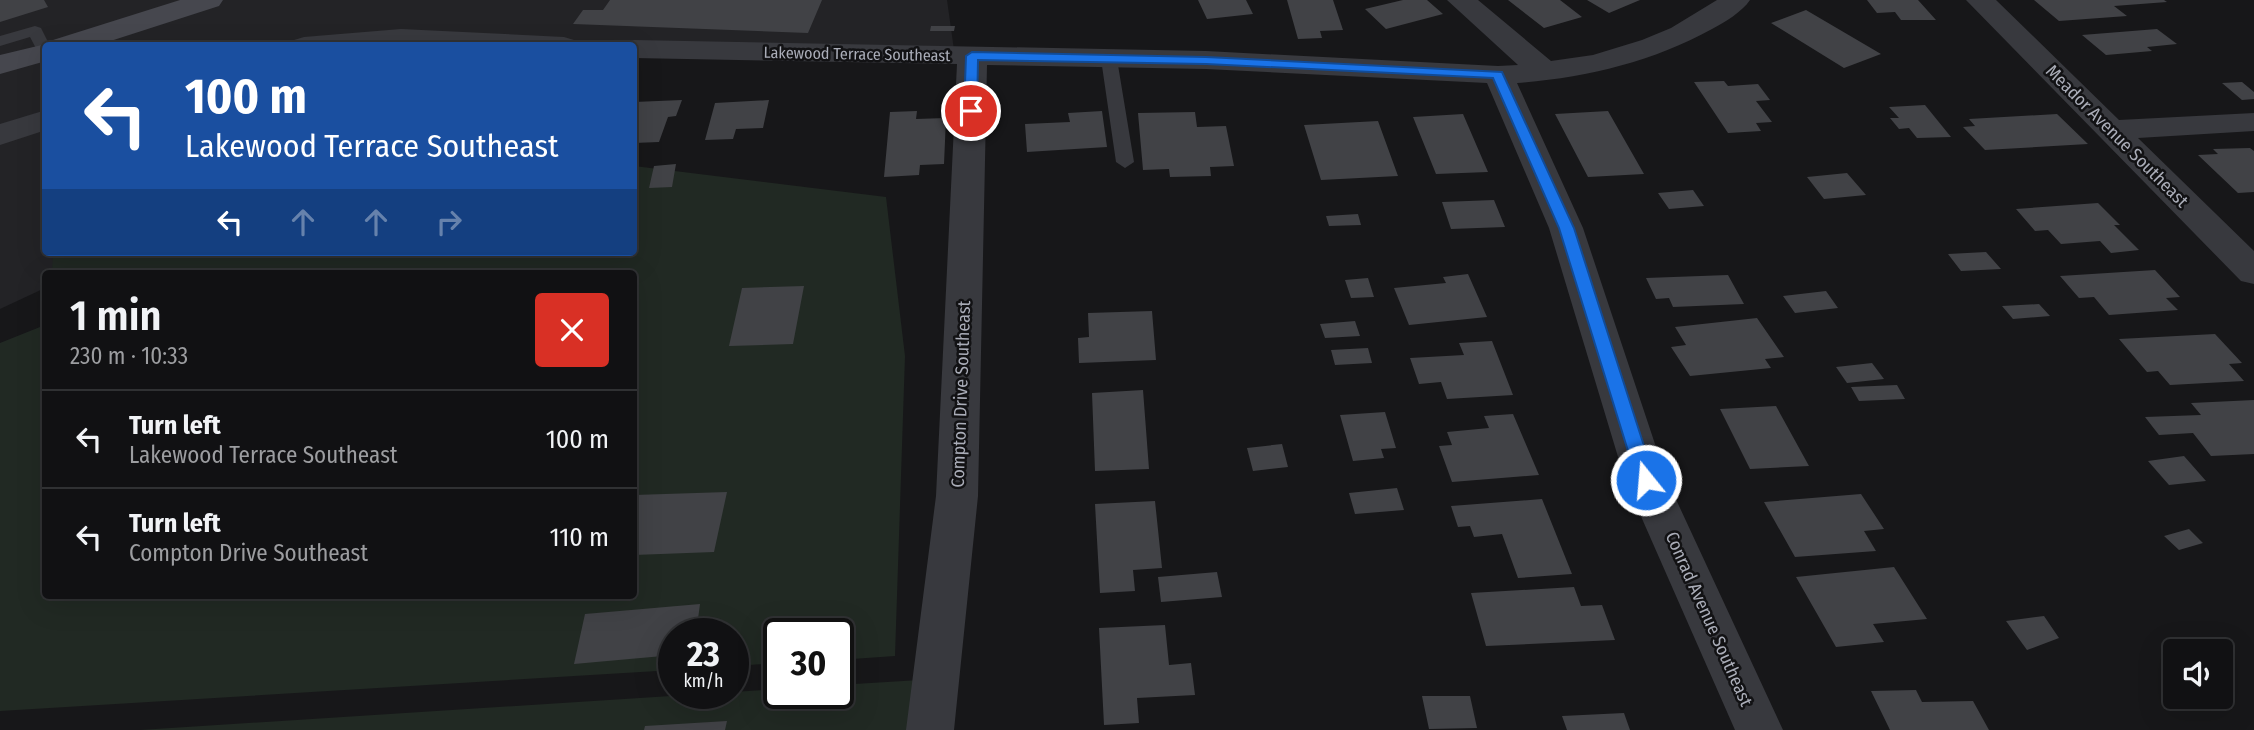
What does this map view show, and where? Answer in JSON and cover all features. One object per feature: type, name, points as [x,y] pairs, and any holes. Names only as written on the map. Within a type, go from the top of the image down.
[{"type":"main road","points":[[76,42],[209,0]]},
{"type":"main road","points":[[0,65],[42,52]]},
{"type":"street","points":[[1461,0],[1545,72]]},
{"type":"street","name":"Lakewood Terrace Southeast","points":[[637,49],[1206,60],[1498,75],[1570,69],[1626,57],[1710,20],[1736,0]]},
{"type":"street","name":"Meador Avenue Southeast","points":[[1980,0],[2254,272]]},
{"type":"street","points":[[322,42],[400,37],[491,42]]},
{"type":"street","name":"Compton Drive Southeast","points":[[930,730],[957,496],[972,56]]},
{"type":"street","name":"Conrad Avenue Southeast","points":[[1498,75],[1566,228],[1646,480],[1759,730]]},
{"type":"street","points":[[0,135],[42,120]]},
{"type":"street","points":[[2111,130],[2254,121]]},
{"type":"lane","points":[[0,42],[35,31],[42,45]]},
{"type":"lane","points":[[1109,59],[1125,162]]},
{"type":"shaded area","points":[[0,0],[947,0],[955,57],[637,49],[637,42],[42,42],[42,256],[113,256],[83,270],[42,270],[42,289],[0,309]]},
{"type":"shaded area","points":[[637,166],[886,197],[905,356],[895,656],[854,659],[854,618],[763,618],[763,664],[749,665],[749,618],[658,618],[658,671],[0,711],[0,343],[42,326],[42,599],[637,599],[637,270],[52,270],[53,256],[637,256]]},
{"type":"shaded area","points":[[936,679],[930,730],[140,730],[658,697],[658,709],[749,709],[749,691],[763,690],[763,709],[854,709],[854,684]]},
{"type":"building","points":[[0,0],[44,0],[48,7],[0,22]]},
{"type":"building","points":[[610,0],[822,0],[808,33],[573,24],[583,10],[603,10]]},
{"type":"building","points":[[1198,0],[1246,0],[1253,14],[1207,19]]},
{"type":"building","points":[[1287,0],[1333,0],[1343,30],[1320,31],[1322,38],[1298,39]]},
{"type":"building","points":[[1403,0],[1427,0],[1443,14],[1386,29],[1365,9]]},
{"type":"building","points":[[1508,0],[1560,0],[1582,17],[1544,28]]},
{"type":"building","points":[[1587,0],[1640,0],[1609,13]]},
{"type":"building","points":[[1867,0],[1918,0],[1936,20],[1901,20],[1895,12],[1877,13]]},
{"type":"building","points":[[2034,0],[2167,2],[2114,6],[2127,16],[2059,21]]},
{"type":"building","points":[[1806,10],[1881,54],[1844,68],[1771,23]]},
{"type":"building","points":[[931,26],[955,26],[954,31],[930,31]]},
{"type":"building","points":[[2157,29],[2177,44],[2147,47],[2152,51],[2106,55],[2082,35]]},
{"type":"building","points":[[1724,81],[1728,86],[1758,84],[1770,100],[1756,101],[1772,122],[1756,123],[1761,131],[1728,133],[1694,82]]},
{"type":"building","points":[[2242,82],[2254,92],[2254,99],[2242,100],[2222,83]]},
{"type":"building","points":[[682,100],[676,116],[668,117],[659,142],[637,143],[637,102]]},
{"type":"building","points":[[769,100],[763,128],[736,129],[733,139],[705,140],[715,103]]},
{"type":"building","points":[[1925,105],[1951,137],[1917,138],[1909,128],[1899,129],[1890,118],[1899,118],[1889,107]]},
{"type":"building","points":[[917,111],[916,119],[946,118],[944,164],[920,165],[919,175],[884,177],[890,112]]},
{"type":"building","points":[[1102,111],[1107,147],[1027,152],[1025,124],[1070,122],[1068,113]]},
{"type":"building","points":[[1608,111],[1644,174],[1588,177],[1555,114]]},
{"type":"building","points":[[1195,112],[1197,127],[1226,126],[1234,166],[1210,167],[1211,176],[1170,177],[1169,169],[1143,170],[1138,113]]},
{"type":"building","points":[[1463,114],[1488,172],[1436,174],[1413,117]]},
{"type":"building","points":[[2057,114],[2088,144],[1985,150],[1963,127],[1975,126],[1969,119]]},
{"type":"building","points":[[1378,121],[1398,176],[1321,180],[1304,125]]},
{"type":"building","points":[[2250,148],[2254,151],[2254,192],[2238,193],[2198,155],[2218,154],[2213,149]]},
{"type":"building","points":[[676,164],[672,187],[649,188],[654,166]]},
{"type":"building","points":[[1847,173],[1866,195],[1824,199],[1807,177]]},
{"type":"building","points":[[1693,190],[1704,206],[1669,209],[1658,193]]},
{"type":"building","points":[[1494,200],[1505,227],[1451,229],[1442,202]]},
{"type":"building","points":[[2098,203],[2120,225],[2114,225],[2139,250],[2111,253],[2100,241],[2061,244],[2048,230],[2035,231],[2016,209]]},
{"type":"building","points":[[1358,214],[1361,225],[1329,226],[1326,216]]},
{"type":"building","points":[[1986,252],[2001,269],[1961,271],[1948,254]]},
{"type":"building","points":[[2155,270],[2180,297],[2166,298],[2178,310],[2109,315],[2094,297],[2079,298],[2060,276]]},
{"type":"building","points":[[1468,274],[1487,317],[1409,325],[1394,288],[1446,283],[1443,277]]},
{"type":"building","points":[[1728,275],[1744,304],[1673,307],[1669,298],[1656,299],[1646,278]]},
{"type":"building","points":[[1368,278],[1374,297],[1351,298],[1345,280]]},
{"type":"building","points":[[804,286],[793,344],[729,346],[742,288]]},
{"type":"building","points":[[1826,291],[1838,308],[1795,313],[1783,296]]},
{"type":"building","points":[[2039,304],[2050,316],[2013,319],[2002,306]]},
{"type":"building","points":[[1152,311],[1156,360],[1079,363],[1078,338],[1089,337],[1088,313]]},
{"type":"building","points":[[1757,318],[1784,357],[1765,359],[1771,368],[1690,376],[1671,347],[1686,345],[1675,327]]},
{"type":"building","points":[[1355,321],[1360,336],[1325,338],[1320,324]]},
{"type":"building","points":[[2215,334],[2242,363],[2229,364],[2244,381],[2170,385],[2158,371],[2147,372],[2119,339]]},
{"type":"building","points":[[1492,341],[1513,395],[1447,399],[1441,382],[1419,384],[1410,358],[1464,355],[1459,343]]},
{"type":"building","points":[[1368,348],[1372,363],[1335,365],[1331,350]]},
{"type":"building","points":[[1872,363],[1884,379],[1847,383],[1836,367]]},
{"type":"building","points":[[1897,385],[1905,399],[1859,401],[1851,387]]},
{"type":"building","points":[[1143,390],[1149,469],[1095,471],[1092,393]]},
{"type":"building","points":[[2254,400],[2254,454],[2211,456],[2193,433],[2159,435],[2145,417],[2201,415],[2191,403]]},
{"type":"building","points":[[1776,406],[1809,466],[1750,469],[1720,409]]},
{"type":"building","points":[[1385,412],[1396,448],[1381,449],[1384,458],[1353,461],[1340,415]]},
{"type":"building","points":[[1513,414],[1539,475],[1452,482],[1439,446],[1452,445],[1447,432],[1489,428],[1484,416]]},
{"type":"building","points":[[1282,444],[1288,467],[1253,471],[1247,448]]},
{"type":"building","points":[[2184,456],[2206,481],[2169,485],[2148,461]]},
{"type":"building","points":[[1397,488],[1404,510],[1355,514],[1349,493]]},
{"type":"building","points":[[727,492],[714,552],[637,555],[637,495]]},
{"type":"building","points":[[1861,494],[1884,529],[1864,531],[1876,551],[1795,557],[1764,502]]},
{"type":"building","points":[[1542,499],[1572,574],[1518,578],[1502,534],[1474,537],[1470,526],[1458,527],[1451,506]]},
{"type":"building","points":[[1155,501],[1162,568],[1133,570],[1135,591],[1100,593],[1095,504]]},
{"type":"building","points":[[2189,529],[2203,543],[2179,550],[2164,536]]},
{"type":"building","points":[[1894,567],[1927,619],[1873,624],[1884,642],[1836,647],[1796,577]]},
{"type":"building","points":[[1217,572],[1222,597],[1161,602],[1158,577]]},
{"type":"building","points":[[1574,587],[1581,606],[1602,605],[1615,640],[1486,646],[1471,593]]},
{"type":"building","points":[[700,604],[698,618],[658,618],[658,656],[574,664],[585,614]]},
{"type":"building","points":[[2044,616],[2059,638],[2027,650],[2006,621]]},
{"type":"building","points":[[1165,625],[1169,665],[1191,663],[1195,695],[1137,698],[1139,723],[1104,725],[1099,628]]},
{"type":"building","points":[[1916,690],[1922,702],[1973,701],[1989,730],[1890,730],[1871,691]]},
{"type":"building","points":[[1422,696],[1470,696],[1477,728],[1429,729]]},
{"type":"building","points":[[1624,713],[1630,730],[1567,730],[1562,716]]},
{"type":"building","points":[[727,721],[725,730],[644,730],[645,726]]},
{"type":"route","points":[[971,111],[972,56],[1206,60],[1498,75],[1566,228],[1646,480]]}]
